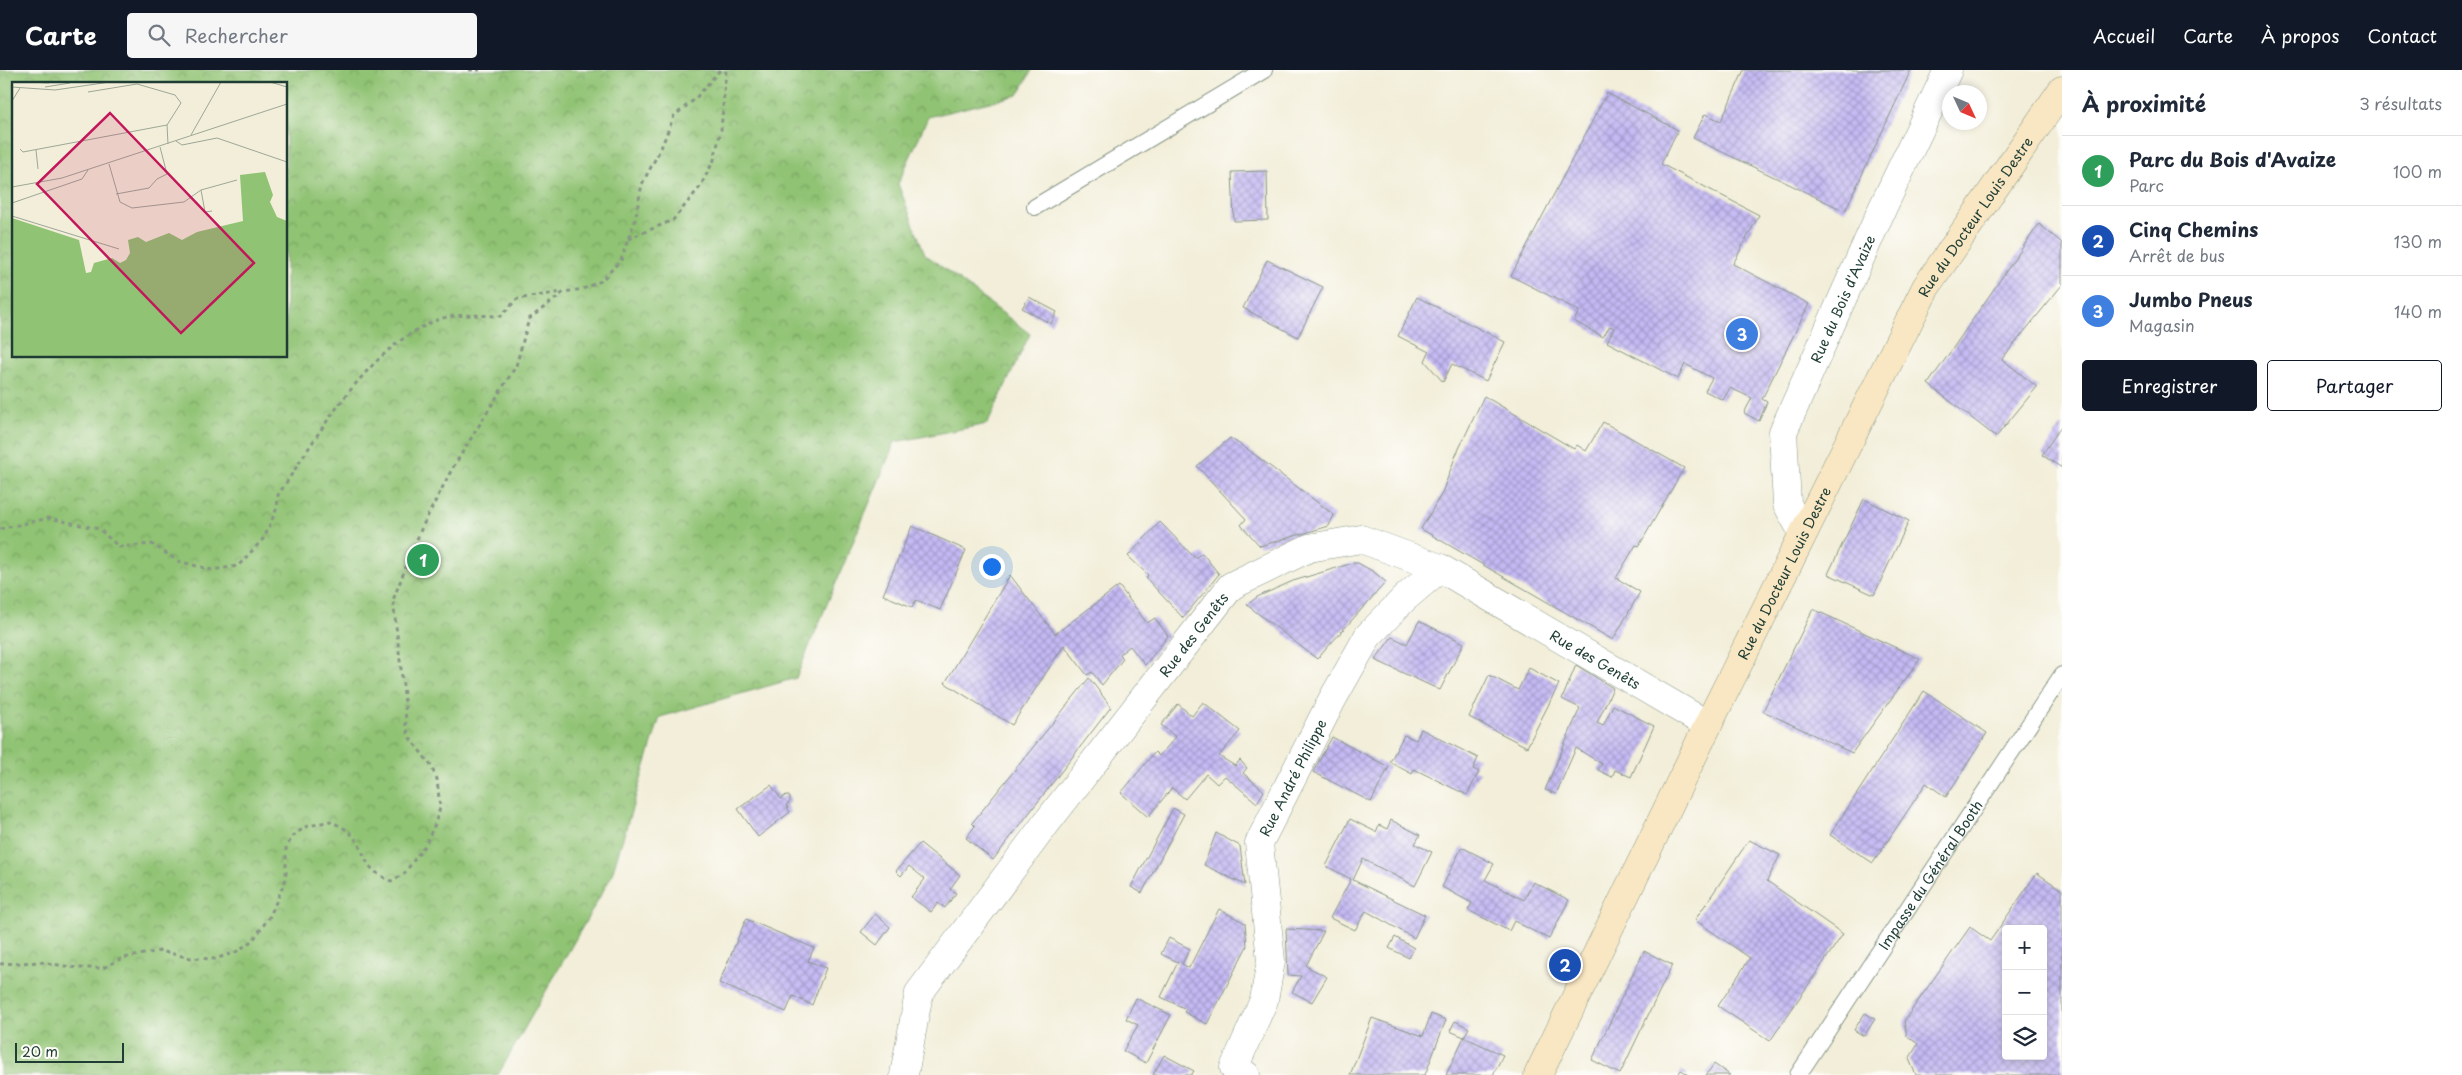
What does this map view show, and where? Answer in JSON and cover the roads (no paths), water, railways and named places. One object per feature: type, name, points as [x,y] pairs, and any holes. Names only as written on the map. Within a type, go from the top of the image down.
[{"type":"street","name":"Rue du Bois d'Avaize","points":[[1803,533],[1787,504],[1783,432],[1883,207],[1948,70]]},
{"type":"street","name":"Rue du Docteur Louis Destre","points":[[1538,1075],[1708,725],[1926,288],[2062,90]]},
{"type":"street","name":"Rue des Genêts","points":[[904,1075],[919,993],[1044,826],[1231,586],[1309,548],[1361,539],[1440,568],[1708,725]]},
{"type":"street","name":"Rue André Philippe","points":[[1246,1075],[1234,1068],[1264,1000],[1271,961],[1260,843],[1332,700],[1368,636],[1405,598],[1440,568]]},
{"type":"lane","points":[[1034,207],[1264,70]]},
{"type":"lane","name":"Impasse du Général Booth","points":[[1798,1075],[2062,675]]},
{"type":"place","name":"Jumbo Pneus","points":[[1742,334]]},
{"type":"place","name":"Parc du Bois d'Avaize","points":[[423,560]]},
{"type":"place","name":"Cinq Chemins","points":[[1565,965]]}]
